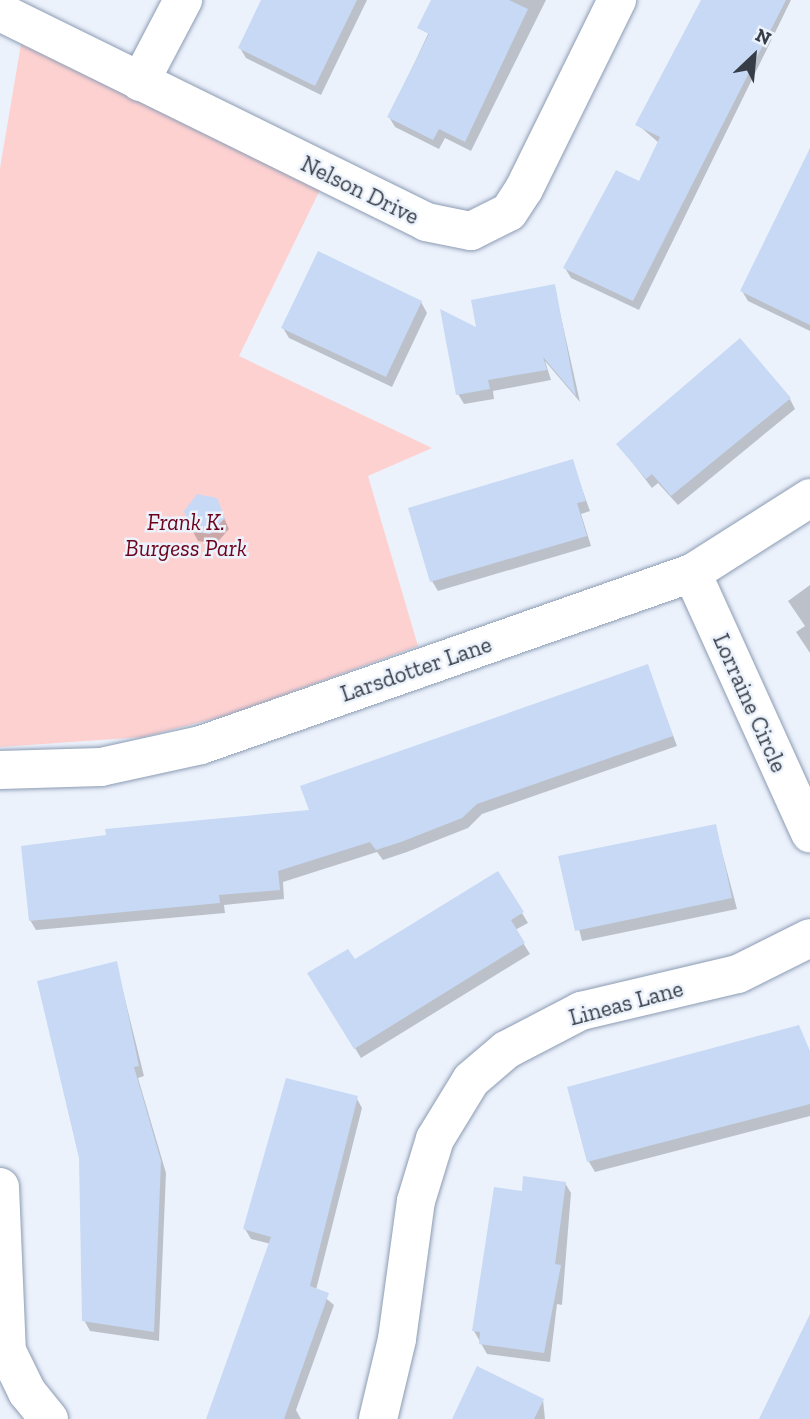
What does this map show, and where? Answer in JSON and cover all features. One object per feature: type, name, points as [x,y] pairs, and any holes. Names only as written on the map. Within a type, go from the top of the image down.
[{"type":"street","points":[[140,82],[183,0]]},
{"type":"street","name":"Nelson Drive","points":[[0,12],[426,222],[471,231],[509,212],[524,189],[617,0]]},
{"type":"street","name":"Larsdotter Lane","points":[[0,770],[101,767],[201,745],[692,573],[810,498]]},
{"type":"street","name":"Lorraine Circle","points":[[692,573],[810,834]]},
{"type":"street","name":"Lineas Lane","points":[[378,1419],[395,1352],[416,1201],[435,1139],[471,1080],[517,1043],[581,1011],[738,974],[810,939]]},
{"type":"street","points":[[0,1187],[4,1353],[25,1407]]},
{"type":"green space","name":"Frank K. Burgess Park","points":[[21,44],[320,190],[239,356],[432,448],[368,476],[418,646],[228,715],[143,737],[0,747],[0,168]]},
{"type":"building","points":[[261,0],[357,0],[315,86],[238,48]]},
{"type":"building","points":[[431,0],[509,0],[528,9],[465,142],[439,129],[433,140],[387,117],[429,34],[417,28]]},
{"type":"building","points":[[701,0],[786,0],[633,301],[563,268],[616,170],[639,181],[660,137],[635,125]]},
{"type":"building","points":[[810,148],[810,325],[740,291]]},
{"type":"building","points":[[318,251],[422,301],[386,377],[281,328]]},
{"type":"building","points":[[555,284],[576,396],[543,357],[547,370],[488,380],[490,389],[456,395],[440,309],[476,327],[471,300]]},
{"type":"building","points":[[740,338],[791,398],[671,496],[652,474],[646,479],[616,444]]},
{"type":"building","points":[[573,459],[586,501],[577,503],[587,536],[430,582],[408,508]]},
{"type":"building","points":[[197,494],[217,498],[225,518],[210,534],[190,531],[184,511]]},
{"type":"building","points":[[648,664],[673,736],[477,804],[462,818],[401,842],[376,850],[370,842],[278,871],[280,890],[219,895],[220,903],[29,921],[21,846],[106,835],[105,829],[309,810],[300,786]]},
{"type":"building","points":[[716,824],[732,898],[575,931],[558,856]]},
{"type":"building","points":[[498,871],[524,912],[511,920],[525,943],[354,1049],[307,973],[348,949],[355,959]]},
{"type":"building","points":[[117,961],[139,1066],[134,1067],[161,1161],[154,1332],[82,1321],[79,1158],[37,981]]},
{"type":"building","points":[[799,1025],[810,1051],[810,1104],[587,1162],[567,1087]]},
{"type":"building","points":[[286,1078],[358,1096],[310,1286],[329,1293],[284,1419],[206,1419],[271,1237],[243,1229]]},
{"type":"building","points":[[523,1176],[566,1182],[555,1264],[561,1265],[544,1353],[479,1344],[480,1332],[472,1331],[494,1187],[522,1191]]},
{"type":"building","points":[[810,1314],[810,1419],[759,1419]]},
{"type":"building","points":[[477,1366],[544,1399],[534,1419],[452,1419]]}]
